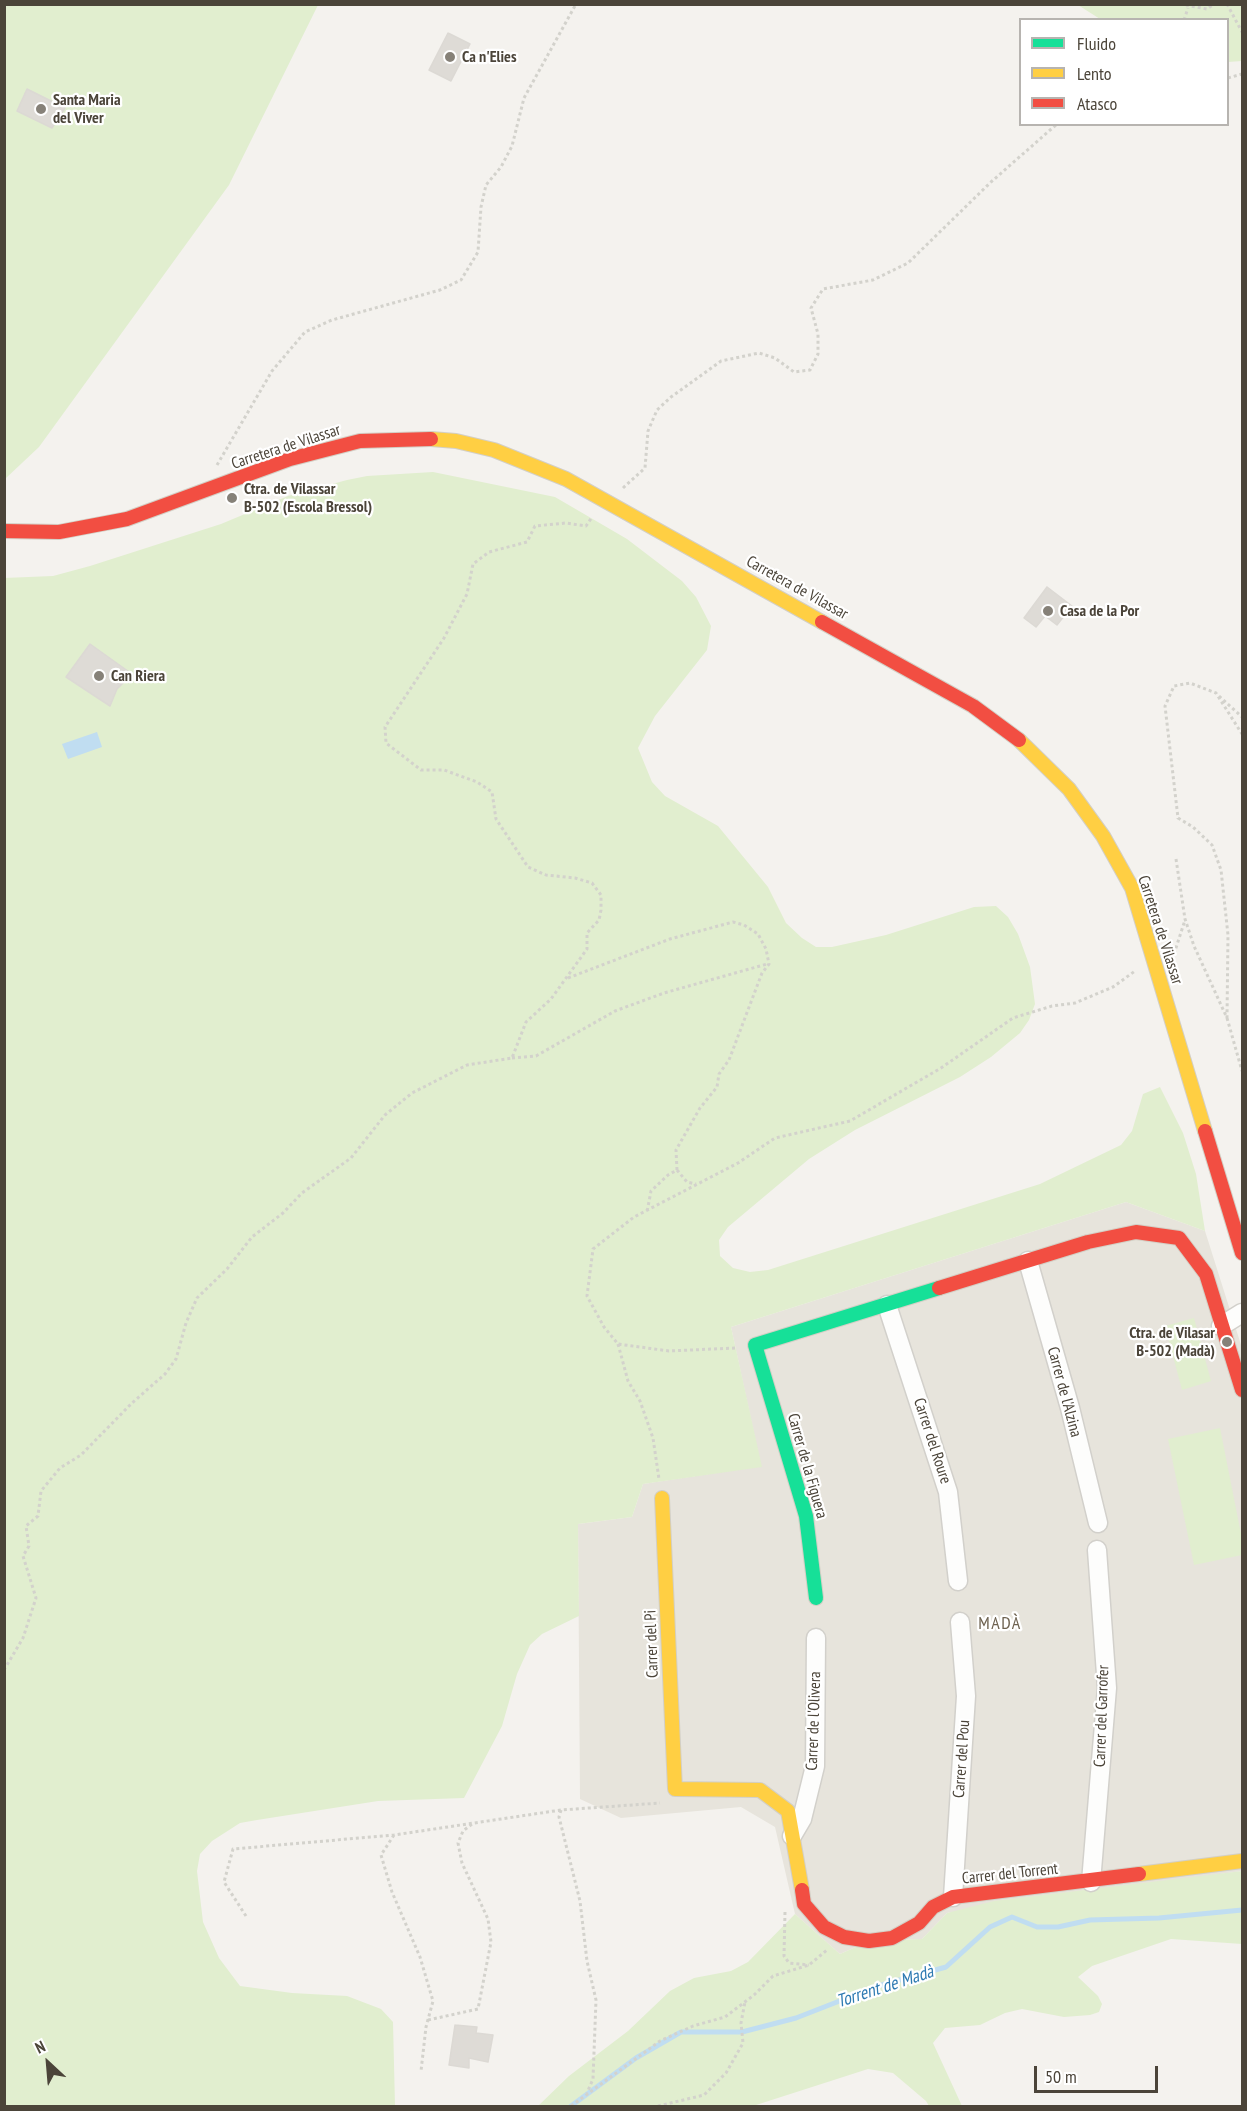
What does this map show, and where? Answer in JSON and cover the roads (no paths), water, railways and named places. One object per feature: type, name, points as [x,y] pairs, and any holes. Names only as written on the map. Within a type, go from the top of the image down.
[{"type":"street","name":"Carretera de Vilassar","points":[[4,531],[59,531],[127,519],[290,459],[360,441],[419,438],[456,441],[494,450],[532,463],[604,500],[973,706],[1023,743],[1069,789],[1103,836],[1132,888],[1242,1253]]},
{"type":"street","points":[[887,1305],[1088,1242],[1136,1232],[1179,1238],[1206,1274],[1221,1326],[1241,1380]]},
{"type":"street","name":"Carrer de l'Alzina","points":[[1028,1261],[1070,1408],[1098,1523]]},
{"type":"street","name":"Carrer de la Figuera","points":[[816,1598],[806,1516],[755,1346],[887,1305]]},
{"type":"street","name":"Carrer del Roure","points":[[887,1305],[948,1492],[957,1581]]},
{"type":"street","points":[[1221,1326],[1242,1313]]},
{"type":"street","name":"Carrer del Pi","points":[[662,1498],[675,1789]]},
{"type":"street","name":"Carrer del Garrofer","points":[[1091,1882],[1107,1688],[1097,1550]]},
{"type":"street","name":"Carrer del Pou","points":[[952,1897],[966,1696],[960,1622]]},
{"type":"street","name":"Carrer de l'Olivera","points":[[792,1836],[802,1819],[815,1766],[816,1638]]},
{"type":"street","name":"Carrer del Torrent","points":[[675,1789],[760,1790],[788,1811],[804,1904],[824,1927],[844,1936],[869,1941],[892,1938],[920,1923],[933,1907],[952,1897],[1091,1882],[1242,1861]]},
{"type":"water","points":[[97,732],[102,747],[68,759],[62,744]]},
{"type":"waterway","name":"Torrent de Madà","points":[[571,2106],[636,2058],[681,2032],[742,2032],[796,2018],[878,1986],[946,1967],[990,1927],[1012,1917],[1037,1927],[1058,1927],[1090,1920],[1159,1918],[1242,1910]]},
{"type":"place","name":"Ca n'Elies","points":[[450,57]]},
{"type":"place","name":"Santa Maria del Viver","points":[[41,109]]},
{"type":"place","name":"Ctra. de Vilassar B-502 (Escola Bressol)","points":[[232,498]]},
{"type":"place","name":"Casa de la Por","points":[[1048,611]]},
{"type":"place","name":"Can Riera","points":[[99,676]]},
{"type":"place","name":"Ctra. de Vilasar B-502 (Madà)","points":[[1227,1342]]},
{"type":"district","name":"MADÀ","points":[[1000,1624]]}]
